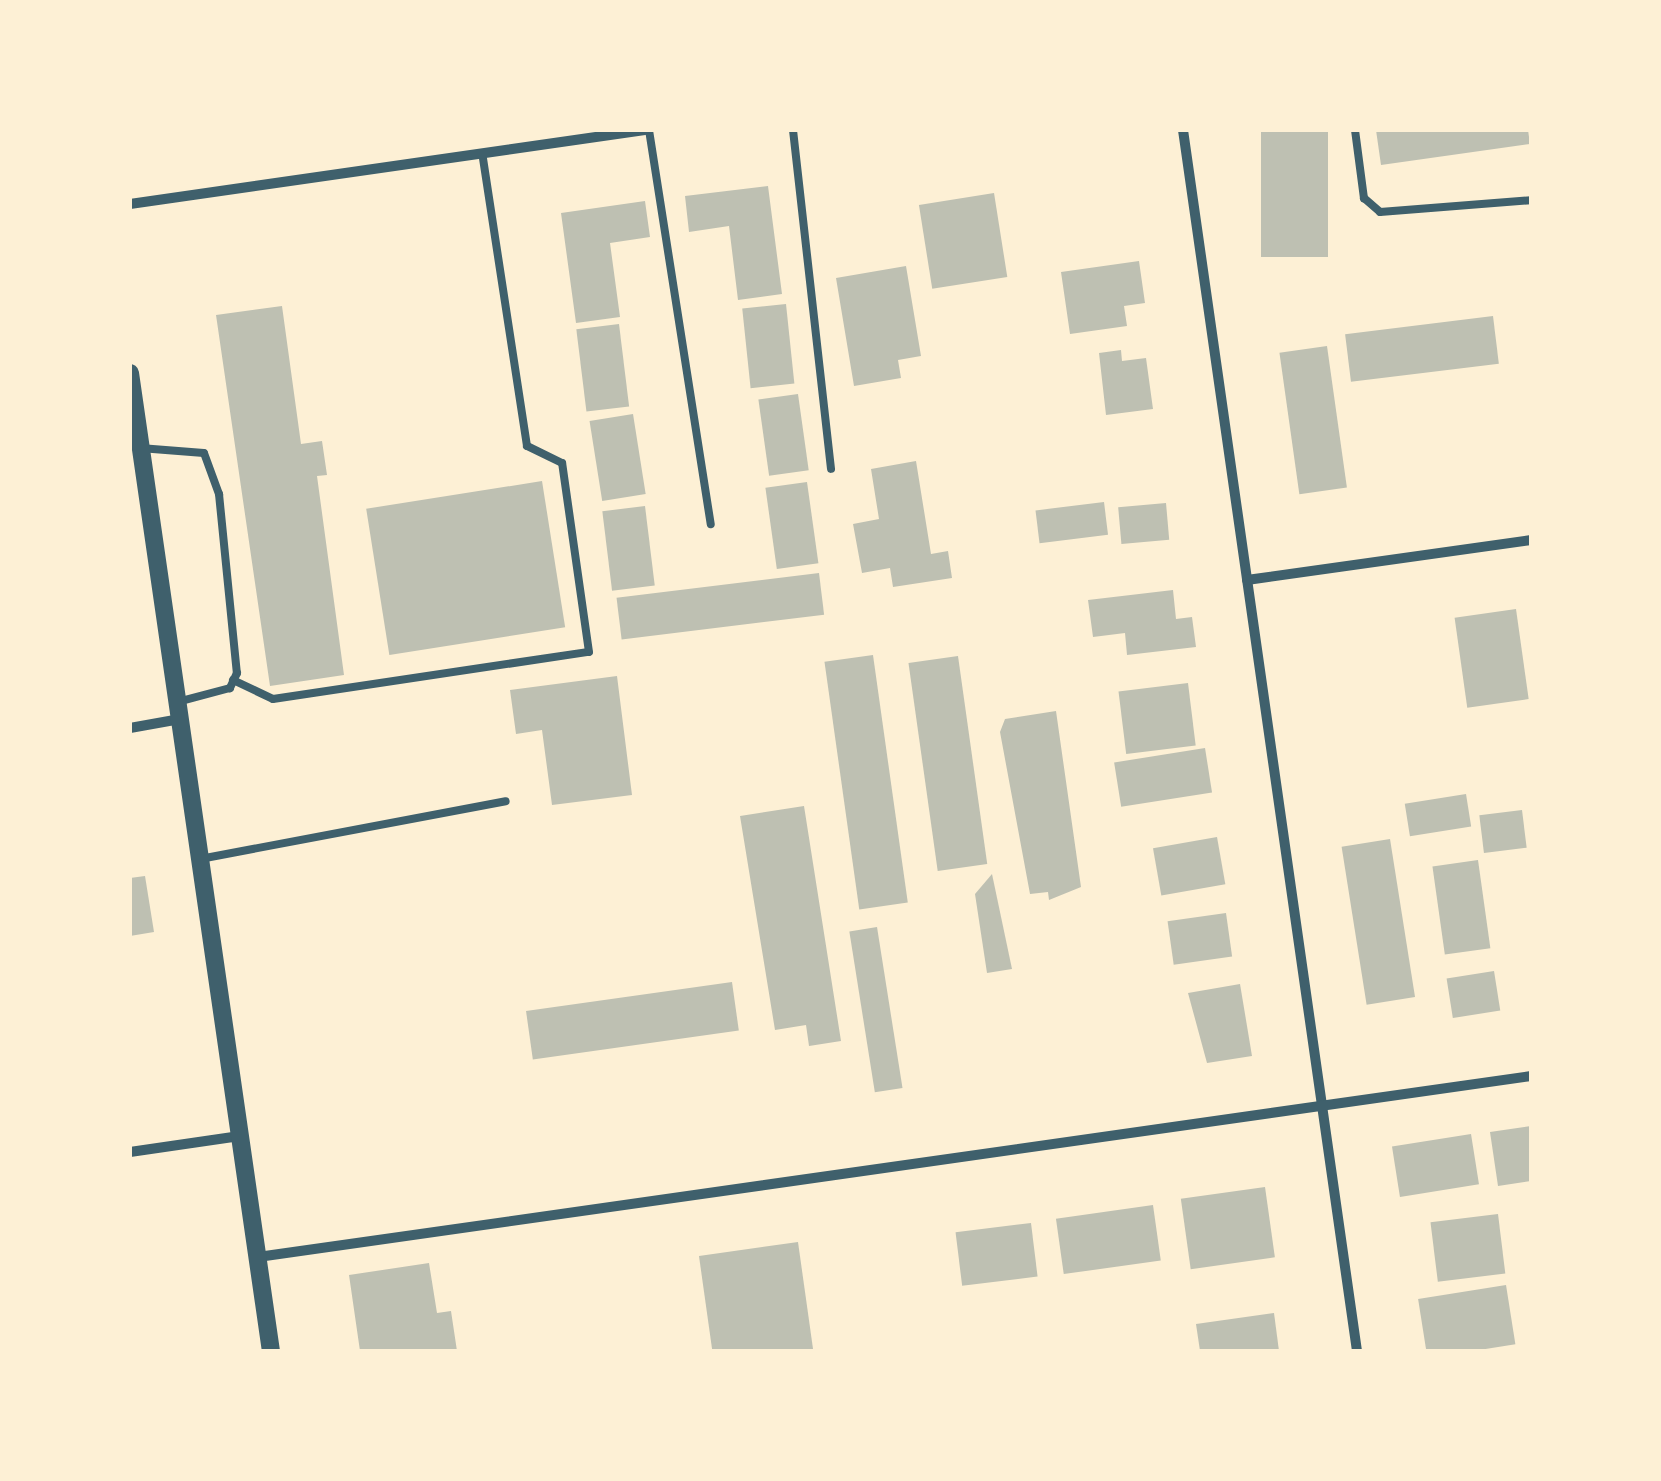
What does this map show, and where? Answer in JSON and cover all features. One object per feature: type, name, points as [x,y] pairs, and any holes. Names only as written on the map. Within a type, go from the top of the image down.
[{"type":"street","points":[[130,204],[647,130]]},
{"type":"street","points":[[1183,130],[1357,1351]]},
{"type":"street","points":[[130,374],[271,1351]]},
{"type":"street","points":[[1247,580],[1531,540]]},
{"type":"street","points":[[130,728],[179,710]]},
{"type":"street","points":[[258,1258],[1531,1076]]},
{"type":"street","points":[[130,1152],[240,1136]]},
{"type":"lane","points":[[647,130],[711,524]]},
{"type":"lane","points":[[793,130],[831,469]]},
{"type":"lane","points":[[1355,130],[1364,198],[1380,212],[1531,200]]},
{"type":"lane","points":[[233,680],[273,699],[589,652],[562,463],[527,446],[482,153]]},
{"type":"lane","points":[[140,448],[204,453],[214,471],[240,646],[233,680],[179,710]]},
{"type":"lane","points":[[200,859],[506,801]]},
{"type":"building","points":[[1261,130],[1328,130],[1328,257],[1261,257]]},
{"type":"building","points":[[1376,130],[1528,130],[1530,144],[1381,165]]},
{"type":"building","points":[[768,186],[782,294],[738,300],[729,226],[689,232],[685,196]]},
{"type":"building","points":[[994,193],[1007,277],[932,289],[919,205]]},
{"type":"building","points":[[645,201],[650,237],[610,243],[620,317],[576,323],[561,213]]},
{"type":"building","points":[[1139,261],[1145,303],[1124,306],[1127,326],[1070,334],[1061,272]]},
{"type":"building","points":[[906,266],[921,356],[898,360],[901,378],[854,386],[836,278]]},
{"type":"building","points":[[786,304],[794,384],[751,388],[742,309]]},
{"type":"building","points":[[282,306],[301,444],[322,441],[327,475],[317,476],[344,675],[270,686],[216,315]]},
{"type":"building","points":[[1493,316],[1499,364],[1351,382],[1345,334]]},
{"type":"building","points":[[619,324],[629,406],[586,412],[576,329]]},
{"type":"building","points":[[1327,346],[1347,488],[1299,494],[1279,353]]},
{"type":"building","points":[[1121,350],[1122,361],[1146,358],[1153,409],[1106,415],[1099,353]]},
{"type":"building","points":[[798,394],[809,470],[769,476],[758,400]]},
{"type":"building","points":[[633,414],[646,494],[602,501],[590,421]]},
{"type":"building","points":[[916,461],[931,554],[948,551],[952,578],[893,587],[890,568],[862,573],[853,524],[879,519],[871,469]]},
{"type":"building","points":[[542,481],[565,627],[389,655],[366,509]]},
{"type":"building","points":[[807,482],[818,563],[777,569],[765,488]]},
{"type":"building","points":[[1104,502],[1108,535],[1040,543],[1036,510]]},
{"type":"building","points":[[1166,503],[1169,540],[1121,544],[1118,507]]},
{"type":"building","points":[[645,506],[655,585],[612,591],[602,511]]},
{"type":"building","points":[[819,573],[824,615],[622,640],[617,598]]},
{"type":"building","points":[[1173,590],[1176,619],[1192,617],[1196,647],[1127,655],[1125,633],[1093,637],[1088,600]]},
{"type":"building","points":[[1516,609],[1529,699],[1467,708],[1455,618]]},
{"type":"building","points":[[873,655],[908,903],[859,909],[824,662]]},
{"type":"building","points":[[958,656],[987,864],[938,871],[908,663]]},
{"type":"building","points":[[617,676],[632,795],[552,805],[542,730],[516,734],[510,690]]},
{"type":"building","points":[[1188,683],[1196,746],[1126,754],[1119,692]]},
{"type":"building","points":[[1056,711],[1081,887],[1049,900],[1048,892],[1030,894],[1000,732],[1005,719]]},
{"type":"building","points":[[1205,748],[1212,792],[1121,807],[1114,762]]},
{"type":"building","points":[[1466,794],[1471,827],[1410,836],[1405,804]]},
{"type":"building","points":[[804,806],[841,1041],[809,1046],[806,1025],[775,1030],[740,816]]},
{"type":"building","points":[[1522,810],[1527,848],[1484,853],[1479,815]]},
{"type":"building","points":[[1217,837],[1225,884],[1161,896],[1153,848]]},
{"type":"building","points":[[1390,839],[1415,997],[1367,1005],[1342,847]]},
{"type":"building","points":[[1478,860],[1490,948],[1445,955],[1432,866]]},
{"type":"building","points":[[992,874],[1012,969],[987,973],[975,894]]},
{"type":"building","points":[[145,876],[154,932],[130,936],[130,878]]},
{"type":"building","points":[[1226,913],[1232,957],[1174,965],[1168,921]]},
{"type":"building","points":[[877,927],[902,1088],[875,1092],[849,931]]},
{"type":"building","points":[[1494,971],[1500,1011],[1453,1018],[1447,979]]},
{"type":"building","points":[[732,982],[739,1031],[533,1059],[526,1011]]},
{"type":"building","points":[[1240,984],[1252,1056],[1207,1063],[1188,993]]},
{"type":"building","points":[[1531,1126],[1531,1181],[1498,1186],[1490,1132]]},
{"type":"building","points":[[1471,1134],[1479,1184],[1400,1197],[1392,1147]]},
{"type":"building","points":[[1265,1187],[1275,1257],[1191,1269],[1181,1199]]},
{"type":"building","points":[[1153,1205],[1161,1260],[1064,1274],[1056,1219]]},
{"type":"building","points":[[1498,1214],[1505,1274],[1438,1282],[1431,1222]]},
{"type":"building","points":[[1031,1223],[1038,1277],[962,1286],[956,1232]]},
{"type":"building","points":[[798,1242],[813,1351],[712,1351],[699,1256]]},
{"type":"building","points":[[429,1263],[437,1313],[451,1311],[457,1351],[360,1351],[349,1275]]},
{"type":"building","points":[[1506,1285],[1515,1344],[1473,1351],[1426,1351],[1418,1299]]},
{"type":"building","points":[[1274,1313],[1279,1351],[1200,1351],[1196,1324]]}]
